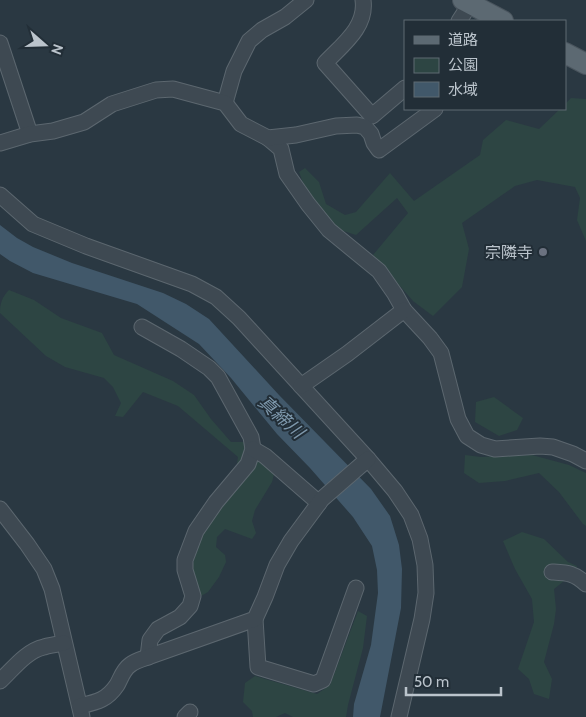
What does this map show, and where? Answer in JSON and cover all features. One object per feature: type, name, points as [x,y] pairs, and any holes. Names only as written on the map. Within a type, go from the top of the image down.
[{"type":"main road","points":[[467,2],[501,20]]},
{"type":"main road","points":[[566,54],[586,64]]},
{"type":"street","points":[[225,103],[234,71],[248,41],[262,30],[285,17],[306,0]]},
{"type":"street","points":[[363,0],[364,8],[360,22],[353,34],[325,63],[372,116],[404,89]]},
{"type":"street","points":[[460,20],[467,2]]},
{"type":"street","points":[[0,43],[30,134]]},
{"type":"street","points":[[0,142],[30,134],[53,131],[84,122],[112,104],[156,90],[173,89],[225,103],[241,124],[268,138],[281,149],[287,174],[308,204],[329,230],[379,271],[404,310],[441,353],[458,419],[467,436],[481,445],[495,449],[546,446],[573,454],[586,461]]},
{"type":"street","points":[[268,138],[296,135],[336,126],[357,125],[365,127],[379,150],[434,110]]},
{"type":"street","points":[[0,195],[33,224],[86,246],[192,284],[216,297],[239,318],[301,386],[364,462],[395,491],[411,515],[420,539],[426,565],[425,602],[400,717]]},
{"type":"street","points":[[301,386],[404,310]]},
{"type":"street","points":[[142,327],[181,349],[209,368],[218,377],[251,437],[253,449],[248,464],[216,502],[196,530],[185,560],[185,570],[193,596],[190,606],[180,617],[158,629],[150,640],[148,657]]},
{"type":"street","points":[[253,449],[265,456],[321,501]]},
{"type":"street","points":[[356,588],[323,680],[314,684],[258,667],[255,619],[277,564],[291,541],[321,501],[364,462]]},
{"type":"street","points":[[0,509],[28,544],[44,569],[52,589],[81,711],[109,695],[124,671],[131,664],[255,619]]},
{"type":"street","points":[[552,572],[571,573],[578,576],[586,584]]},
{"type":"street","points":[[1,677],[34,651],[43,647],[64,643]]},
{"type":"green space","points":[[571,98],[586,99],[586,241],[577,220],[580,198],[575,187],[537,180],[515,186],[462,223],[469,249],[462,287],[433,316],[413,301],[373,255],[408,213],[397,198],[356,235],[337,229],[308,196],[299,172],[305,168],[319,182],[326,204],[345,215],[356,212],[390,173],[414,201],[480,155],[483,140],[506,120],[539,129],[559,110],[566,110],[566,103]]},
{"type":"green space","points":[[9,290],[34,300],[61,318],[102,333],[114,355],[173,381],[194,395],[231,442],[243,442],[274,474],[272,482],[255,510],[252,521],[256,533],[252,539],[225,529],[217,537],[216,547],[225,555],[226,562],[219,577],[208,592],[201,596],[192,567],[206,524],[236,471],[238,457],[178,406],[143,392],[123,417],[115,416],[121,403],[113,387],[104,378],[65,367],[46,356],[0,313],[2,300]]},
{"type":"green space","points":[[494,397],[523,418],[517,430],[499,436],[475,422],[476,402]]},
{"type":"green space","points":[[465,455],[481,457],[532,455],[569,465],[586,473],[586,526],[559,492],[539,473],[505,481],[479,483],[464,473]]},
{"type":"green space","points":[[522,532],[544,539],[568,562],[577,566],[572,578],[564,581],[554,589],[556,609],[554,624],[544,662],[552,679],[549,699],[534,694],[529,679],[518,669],[534,622],[532,599],[515,569],[503,541]]},
{"type":"green space","points":[[358,611],[367,616],[363,648],[346,717],[293,717],[285,713],[276,717],[253,717],[252,711],[243,702],[245,683],[255,676],[317,694],[330,685]]},
{"type":"water","name":"真締川","points":[[0,225],[33,247],[72,263],[163,293],[186,304],[209,319],[279,395],[371,489],[390,516],[399,545],[402,569],[401,608],[380,717],[353,717],[354,704],[371,645],[378,593],[377,570],[372,546],[353,517],[277,434],[231,378],[199,344],[137,304],[33,273],[10,261],[0,254]]},
{"type":"place","name":"宗隣寺","points":[[543,252]]}]
